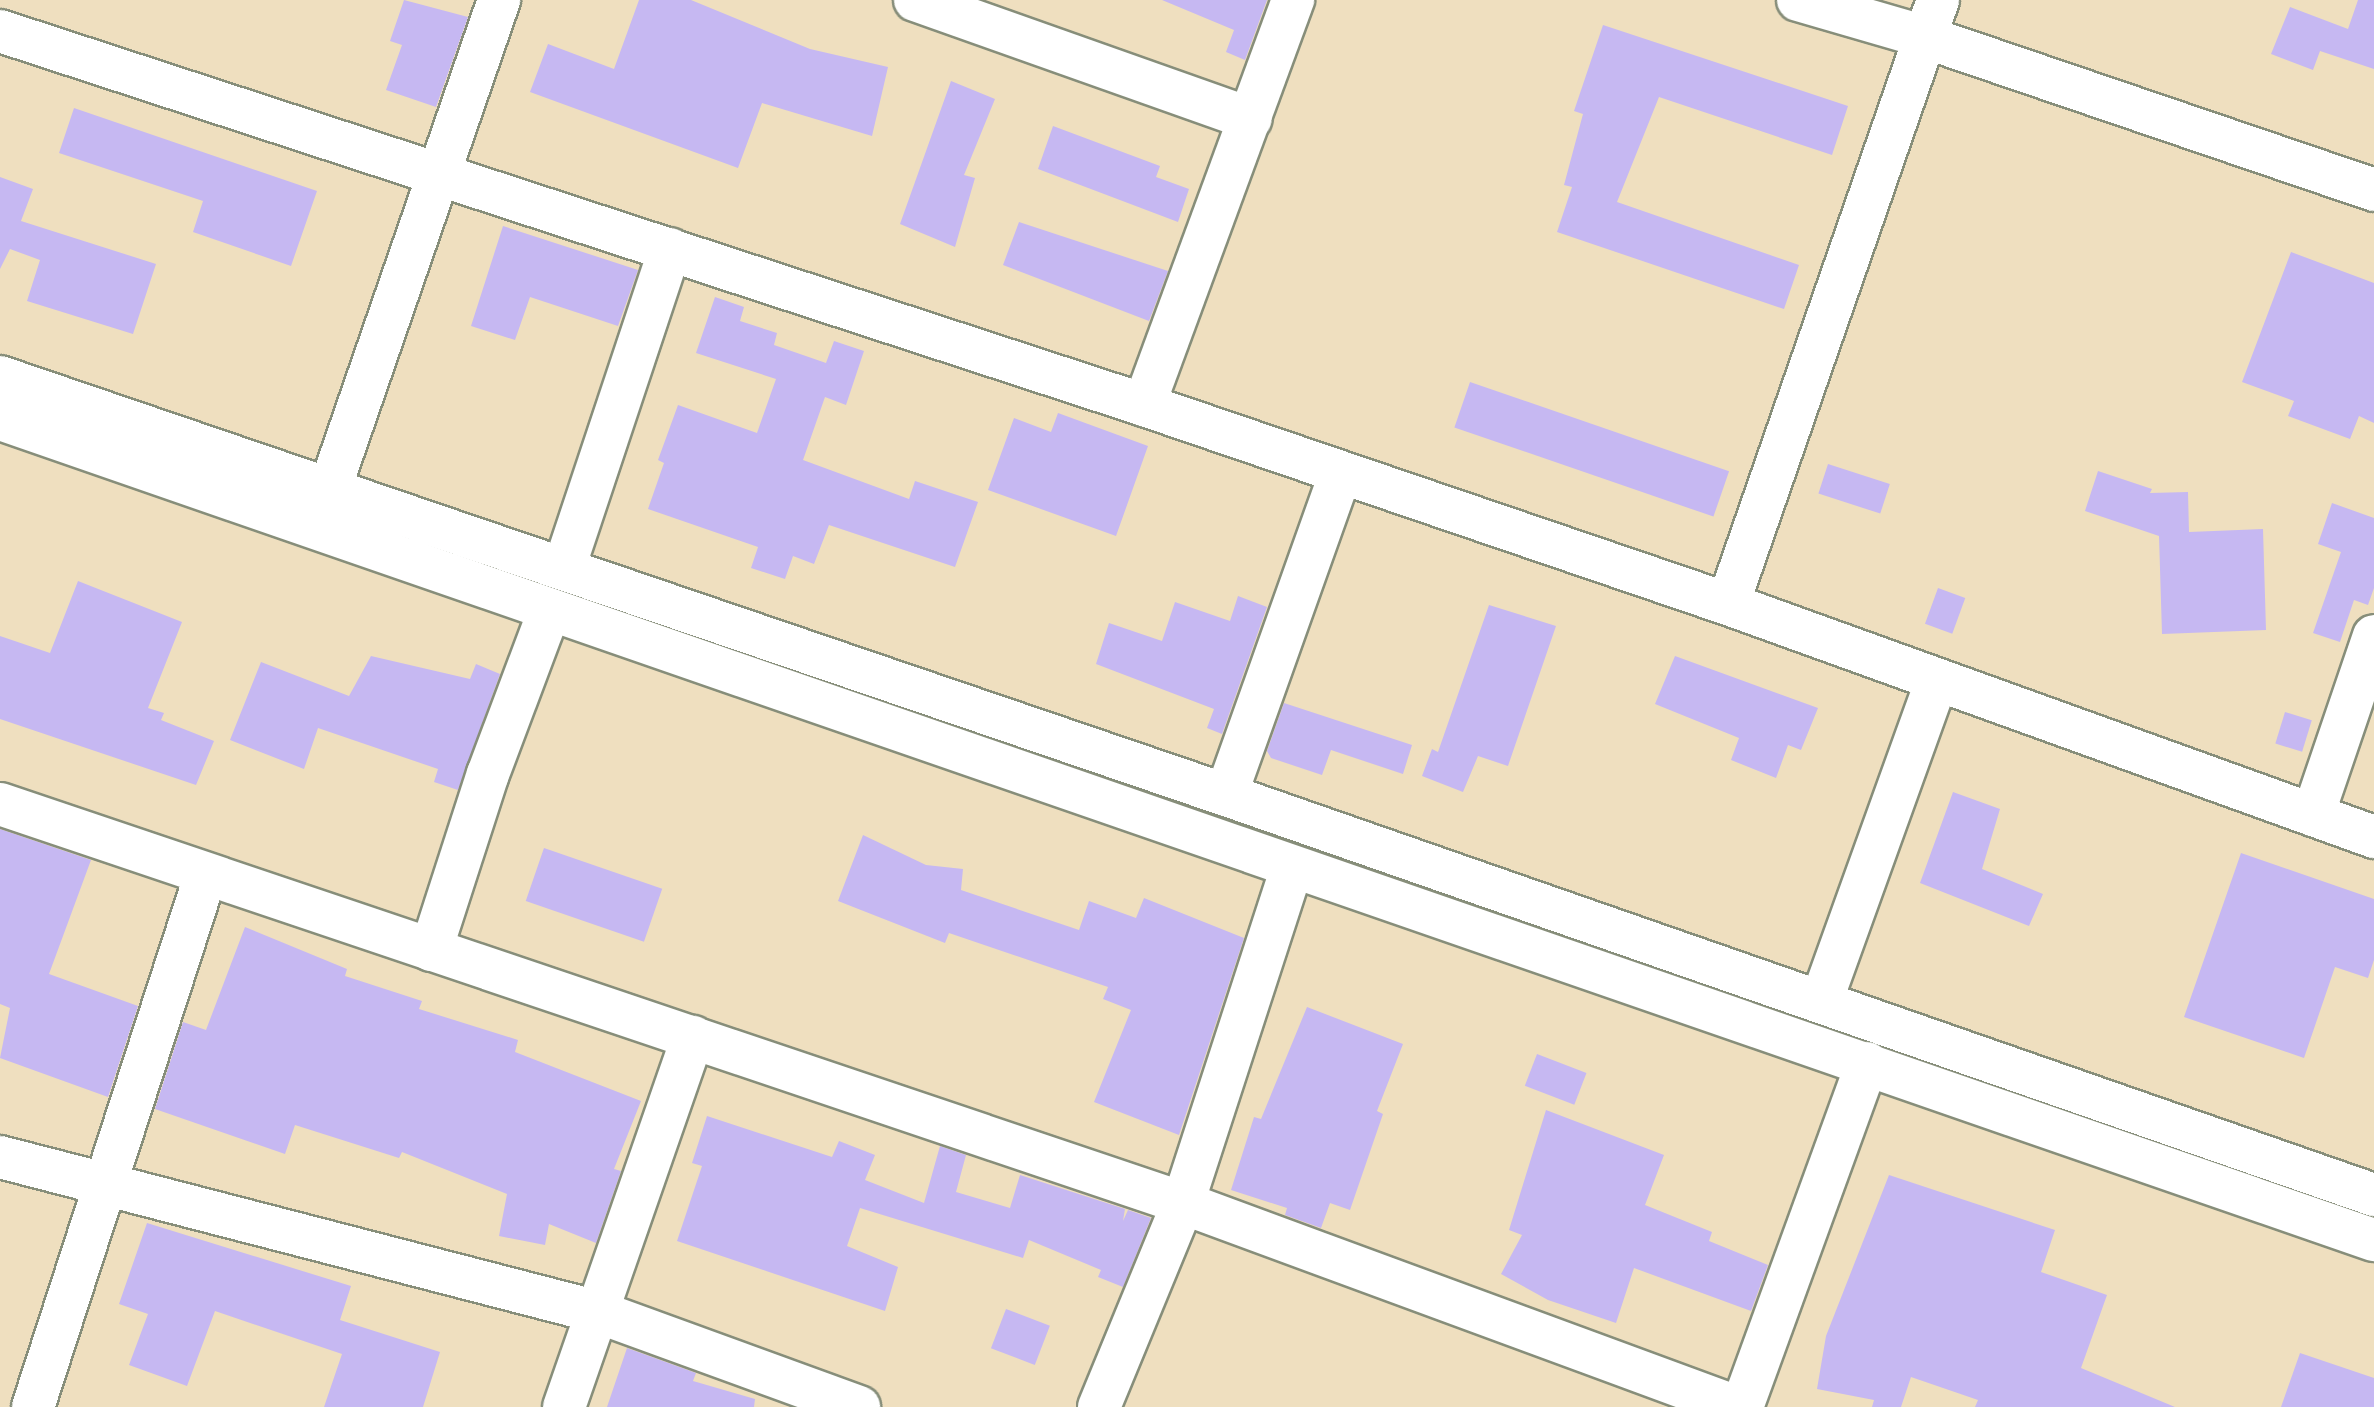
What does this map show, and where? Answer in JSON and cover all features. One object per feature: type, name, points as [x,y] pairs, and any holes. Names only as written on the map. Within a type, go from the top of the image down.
[{"type":"street","points":[[329,491],[499,0]]},
{"type":"street","points":[[915,0],[1251,119]]},
{"type":"street","points":[[1144,405],[1293,0]]},
{"type":"street","points":[[1798,0],[1932,18],[2374,190]]},
{"type":"street","points":[[1728,604],[1932,18]]},
{"type":"street","points":[[0,31],[1144,405],[1728,604],[1936,682],[2374,837]]},
{"type":"street","points":[[564,568],[670,249]]},
{"type":"street","points":[[0,377],[1226,795],[2374,1195]]},
{"type":"street","points":[[0,419],[549,612],[2374,1240]]},
{"type":"street","points":[[1226,795],[1340,474]]},
{"type":"street","points":[[431,950],[488,774],[549,612]]},
{"type":"street","points":[[2313,815],[2374,636]]},
{"type":"street","points":[[1821,1002],[1936,682]]},
{"type":"street","points":[[0,804],[1183,1203],[1740,1407],[1867,1063]]},
{"type":"street","points":[[1099,1407],[1183,1203],[1292,868]]},
{"type":"street","points":[[33,1407],[206,874]]},
{"type":"street","points":[[564,1407],[693,1037]]},
{"type":"street","points":[[0,1157],[104,1187],[598,1312],[859,1407]]},
{"type":"building","points":[[404,0],[468,17],[436,107],[386,90],[402,45],[390,41]]},
{"type":"building","points":[[639,0],[691,0],[810,49],[888,67],[872,136],[762,103],[738,168],[530,92],[548,44],[614,69]]},
{"type":"building","points":[[1162,0],[1267,0],[1245,60],[1226,52],[1234,30]]},
{"type":"building","points":[[2358,0],[2374,0],[2374,69],[2320,51],[2313,70],[2271,54],[2290,7],[2348,29]]},
{"type":"building","points":[[1603,25],[1848,106],[1832,155],[1659,97],[1617,202],[1799,265],[1784,309],[1557,232],[1572,187],[1564,185],[1583,114],[1574,111]]},
{"type":"building","points":[[951,81],[995,99],[964,175],[975,178],[955,247],[900,224]]},
{"type":"building","points":[[74,108],[317,191],[291,266],[193,232],[203,201],[59,153]]},
{"type":"building","points":[[1053,126],[1160,166],[1156,177],[1189,189],[1178,222],[1038,169]]},
{"type":"building","points":[[0,177],[33,189],[21,221],[156,264],[133,334],[27,301],[40,260],[10,249],[0,269]]},
{"type":"building","points":[[1019,222],[1168,271],[1149,321],[1003,265]]},
{"type":"building","points":[[503,226],[638,270],[618,326],[530,297],[515,340],[471,326]]},
{"type":"building","points":[[2291,252],[2374,283],[2374,423],[2359,416],[2350,439],[2288,416],[2294,401],[2242,382]]},
{"type":"building","points":[[715,297],[744,307],[740,321],[777,333],[774,345],[826,363],[834,341],[864,351],[846,405],[825,397],[803,460],[909,499],[915,481],[978,502],[955,567],[829,525],[814,564],[793,556],[785,579],[751,568],[758,547],[648,509],[664,463],[658,460],[678,405],[757,433],[776,379],[696,353]]},
{"type":"building","points":[[1470,382],[1729,471],[1713,517],[1454,427]]},
{"type":"building","points":[[1058,413],[1148,446],[1116,536],[988,490],[1014,418],[1051,432]]},
{"type":"building","points":[[1828,464],[1890,484],[1880,514],[1818,493]]},
{"type":"building","points":[[2098,471],[2152,489],[2150,493],[2188,492],[2189,532],[2263,529],[2266,630],[2162,634],[2159,536],[2085,511]]},
{"type":"building","points":[[2332,503],[2374,518],[2374,588],[2368,605],[2354,600],[2340,642],[2313,633],[2341,552],[2318,544]]},
{"type":"building","points":[[78,581],[182,622],[148,708],[164,713],[161,720],[214,741],[196,785],[0,719],[0,636],[50,653]]},
{"type":"building","points":[[1938,588],[1965,598],[1952,634],[1925,624]]},
{"type":"building","points":[[1238,596],[1267,607],[1222,734],[1207,728],[1214,709],[1096,664],[1109,623],[1162,641],[1175,602],[1230,621]]},
{"type":"building","points":[[1489,605],[1556,626],[1508,766],[1478,756],[1463,792],[1422,776],[1432,749],[1438,752]]},
{"type":"building","points":[[371,656],[470,679],[476,664],[500,674],[458,790],[434,782],[438,769],[318,728],[304,769],[230,740],[261,662],[349,696]]},
{"type":"building","points":[[1675,656],[1818,708],[1801,750],[1788,745],[1776,778],[1731,760],[1739,738],[1655,704]]},
{"type":"building","points":[[1284,703],[1412,745],[1403,774],[1331,750],[1322,775],[1271,758],[1267,751]]},
{"type":"building","points":[[2285,712],[2312,720],[2302,752],[2275,744]]},
{"type":"building","points":[[1953,792],[2000,809],[1982,869],[2043,894],[2029,926],[1920,883]]},
{"type":"building","points":[[0,829],[91,860],[49,974],[138,1006],[108,1097],[0,1058],[10,1008],[0,1004]]},
{"type":"building","points":[[863,835],[926,865],[963,869],[961,890],[1079,930],[1089,901],[1136,918],[1144,898],[1244,938],[1179,1135],[1094,1102],[1131,1010],[1103,999],[1108,987],[949,933],[945,943],[838,901]]},
{"type":"building","points":[[544,848],[662,889],[644,942],[526,901]]},
{"type":"building","points":[[2241,853],[2374,899],[2374,960],[2368,978],[2335,967],[2304,1058],[2184,1017]]},
{"type":"building","points":[[245,927],[347,969],[345,976],[422,1001],[419,1009],[518,1040],[515,1052],[641,1101],[614,1169],[621,1171],[596,1243],[549,1224],[545,1245],[499,1236],[507,1194],[402,1152],[399,1158],[295,1125],[285,1154],[155,1109],[183,1022],[206,1030]]},
{"type":"building","points":[[1307,1007],[1403,1044],[1377,1111],[1383,1114],[1350,1210],[1330,1203],[1321,1228],[1285,1215],[1287,1208],[1231,1190],[1254,1117],[1261,1119]]},
{"type":"building","points":[[1537,1054],[1586,1073],[1574,1105],[1525,1086]]},
{"type":"building","points":[[1546,1110],[1664,1155],[1645,1205],[1712,1232],[1709,1241],[1768,1265],[1751,1311],[1634,1268],[1616,1323],[1548,1300],[1501,1274],[1522,1235],[1509,1230]]},
{"type":"building","points":[[707,1116],[832,1157],[839,1141],[875,1155],[865,1180],[924,1203],[940,1146],[966,1155],[956,1192],[1010,1208],[1020,1175],[1125,1209],[1123,1221],[1128,1210],[1151,1218],[1123,1287],[1098,1277],[1101,1270],[1029,1240],[1023,1258],[860,1208],[847,1246],[898,1267],[885,1311],[677,1241],[702,1166],[692,1163]]},
{"type":"building","points":[[1889,1175],[2055,1230],[2041,1272],[2107,1295],[2081,1368],[2175,1407],[1975,1407],[1978,1400],[1911,1377],[1901,1407],[1872,1407],[1874,1400],[1817,1389],[1826,1336]]},
{"type":"building","points":[[147,1223],[351,1286],[340,1320],[440,1352],[423,1407],[324,1407],[342,1354],[215,1311],[187,1386],[129,1365],[148,1314],[119,1304]]},
{"type":"building","points":[[1006,1309],[1050,1326],[1035,1365],[991,1348]]},
{"type":"building","points":[[627,1348],[696,1373],[693,1381],[755,1399],[754,1407],[607,1407]]},
{"type":"building","points":[[2300,1353],[2374,1378],[2374,1407],[2281,1407]]}]
